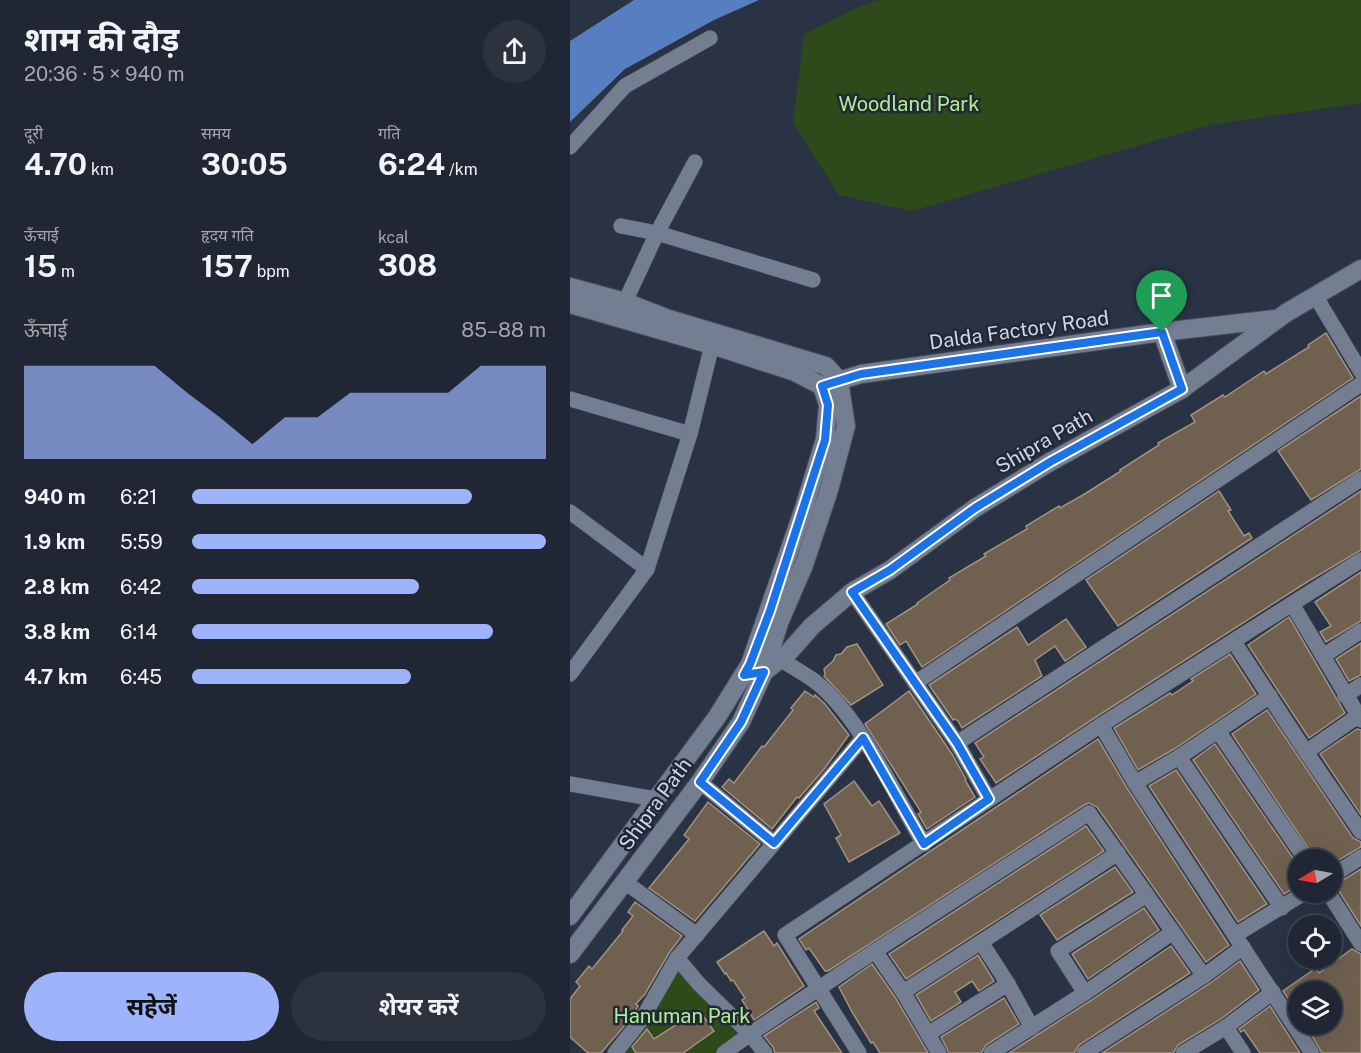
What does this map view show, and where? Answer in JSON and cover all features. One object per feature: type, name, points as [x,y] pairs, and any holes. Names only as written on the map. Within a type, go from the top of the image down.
[{"type":"street","points":[[570,147],[625,86],[710,38]]},
{"type":"street","points":[[625,302],[657,233],[695,162]]},
{"type":"street","points":[[621,226],[657,233],[813,280]]},
{"type":"street","name":"Shipra Path","points":[[570,954],[700,782],[741,722],[764,672],[812,626],[852,592],[890,570],[975,508],[1050,462],[1182,389],[1278,319],[1361,269]]},
{"type":"street","points":[[570,287],[625,302],[666,318],[826,366],[846,426],[830,490],[804,565],[779,623],[764,672],[744,675]]},
{"type":"street","points":[[1316,297],[1361,372]]},
{"type":"street","points":[[570,304],[712,345],[830,383]]},
{"type":"street","name":"Dalda Factory Road","points":[[830,383],[861,374],[1162,332],[1278,319]]},
{"type":"street","points":[[1162,332],[1182,389]]},
{"type":"street","points":[[570,674],[575,654],[648,569],[690,434],[712,345]]},
{"type":"street","name":"Shipra Path","points":[[570,916],[717,717],[750,664],[770,611],[825,440],[830,383]]},
{"type":"street","points":[[915,683],[1361,384]]},
{"type":"street","points":[[570,399],[690,434]]},
{"type":"street","points":[[957,743],[1361,479]]},
{"type":"street","points":[[570,512],[648,569]]},
{"type":"street","points":[[859,1053],[785,936],[1101,725],[1361,560]]},
{"type":"street","points":[[852,592],[957,743],[989,799]]},
{"type":"street","points":[[1292,604],[1360,718],[1305,752]]},
{"type":"street","points":[[1323,656],[1361,632]]},
{"type":"street","points":[[1234,642],[1305,752],[1361,832]]},
{"type":"street","points":[[780,659],[816,682],[841,706],[863,738],[924,844]]},
{"type":"street","points":[[1345,696],[1361,686]]},
{"type":"street","points":[[1135,783],[1179,757],[1270,696]]},
{"type":"street","points":[[1101,725],[1135,783],[1312,1053]]},
{"type":"street","points":[[1218,731],[1298,849]]},
{"type":"street","points":[[615,1053],[642,1019],[677,958],[863,738]]},
{"type":"street","points":[[1179,757],[1282,908]]},
{"type":"street","points":[[700,782],[774,843]]},
{"type":"street","points":[[570,784],[655,799]]},
{"type":"street","points":[[724,1053],[875,951],[1089,813],[1204,976]]},
{"type":"street","points":[[903,992],[1118,853]]},
{"type":"street","points":[[1342,869],[1361,857]]},
{"type":"street","points":[[625,882],[697,935]]},
{"type":"street","points":[[1085,993],[1058,951],[1146,895]]},
{"type":"street","points":[[1084,1053],[1204,976],[1239,941],[1290,903]]},
{"type":"street","points":[[1335,903],[1361,944]]},
{"type":"street","points":[[991,1053],[1085,993],[1173,932]]},
{"type":"street","points":[[981,942],[1008,984],[1032,1028]]},
{"type":"street","points":[[875,951],[903,992],[939,1053]]},
{"type":"street","points":[[677,958],[699,984],[750,1034],[765,1053]]},
{"type":"street","points":[[928,1034],[1008,984]]},
{"type":"street","points":[[1183,1053],[1226,1027],[1273,992]]},
{"type":"street","points":[[1226,1027],[1243,1053]]},
{"type":"green space","name":"Woodland Park","points":[[881,0],[1361,0],[1361,103],[1209,125],[912,211],[839,195],[793,123],[804,34],[860,6]]},
{"type":"green space","name":"Hanuman Park","points":[[677,958],[750,1034],[724,1053],[613,1053]]},
{"type":"water","points":[[634,0],[759,0],[714,20],[625,69],[570,122],[570,41]]},
{"type":"building","points":[[1326,333],[1353,378],[922,667],[906,641],[900,645],[886,624],[918,604],[950,580],[949,578],[986,556],[984,554],[1027,529],[1026,526],[1059,506],[1060,508],[1083,495],[1159,445],[1158,443],[1195,422],[1191,415],[1223,395],[1225,397],[1264,371],[1266,374],[1309,347],[1308,345]]},
{"type":"building","points":[[1361,396],[1361,469],[1311,500],[1278,451]]},
{"type":"building","points":[[1219,491],[1231,510],[1228,511],[1244,536],[1249,533],[1252,538],[1118,626],[1086,580]]},
{"type":"building","points":[[1361,491],[1361,550],[1307,582],[996,783],[980,759],[984,757],[975,743]]},
{"type":"building","points":[[1361,572],[1361,621],[1326,642],[1320,632],[1331,626],[1315,602]]},
{"type":"building","points":[[1289,617],[1345,713],[1309,738],[1248,645]]},
{"type":"building","points":[[1066,619],[1086,647],[1065,661],[1055,646],[1035,660],[1042,676],[962,728],[958,721],[953,720],[929,685],[1017,627],[1028,645]]},
{"type":"building","points":[[1361,643],[1361,675],[1349,681],[1336,659]]},
{"type":"building","points":[[857,644],[883,685],[851,705],[824,676],[824,669],[836,655],[841,654],[847,647]]},
{"type":"building","points":[[1230,654],[1256,694],[1174,749],[1138,770],[1114,728],[1170,693],[1172,695],[1193,681],[1191,679]]},
{"type":"building","points":[[805,691],[814,697],[815,695],[825,704],[849,735],[825,768],[799,798],[797,797],[772,829],[722,787],[729,779],[734,783],[793,710],[791,708]]},
{"type":"building","points":[[909,691],[952,754],[975,797],[927,829],[918,814],[921,812],[865,724]]},
{"type":"building","points":[[1267,710],[1353,838],[1361,842],[1361,847],[1342,858],[1342,849],[1309,849],[1232,734]]},
{"type":"building","points":[[1357,729],[1361,730],[1361,815],[1320,754]]},
{"type":"building","points":[[1098,739],[1127,788],[1229,945],[1206,962],[1097,807],[1089,803],[828,971],[825,971],[809,948],[806,950],[799,939]]},
{"type":"building","points":[[1215,744],[1288,851],[1288,892],[1284,894],[1193,760]]},
{"type":"building","points":[[1176,770],[1267,904],[1238,922],[1149,786]]},
{"type":"building","points":[[854,781],[872,806],[879,801],[900,833],[849,862],[836,838],[841,835],[824,804]]},
{"type":"building","points":[[708,802],[760,844],[695,921],[649,888],[689,839],[684,835]]},
{"type":"building","points":[[1086,826],[1104,851],[906,979],[889,954]]},
{"type":"building","points":[[1115,867],[1133,892],[1057,940],[1040,915]]},
{"type":"building","points":[[1361,869],[1361,926],[1342,896],[1342,881]]},
{"type":"building","points":[[635,902],[682,936],[669,953],[645,994],[636,1004],[638,1006],[634,1014],[601,1053],[588,1053],[570,1037],[570,999],[580,986],[576,982],[589,966],[592,969],[623,931],[633,916],[628,912]]},
{"type":"building","points":[[1144,908],[1159,930],[1088,979],[1072,954]]},
{"type":"building","points":[[764,931],[774,946],[777,943],[804,986],[754,1020],[742,1000],[745,998],[717,962]]},
{"type":"building","points":[[1171,946],[1190,973],[1079,1045],[1074,1053],[1009,1053],[1090,1001]]},
{"type":"building","points":[[1352,949],[1361,954],[1361,1053],[1322,1053],[1311,1035],[1342,1035],[1342,981],[1297,981],[1315,969],[1319,973],[1324,969],[1342,969],[1342,956]]},
{"type":"building","points":[[978,955],[994,981],[979,991],[972,981],[955,992],[961,1002],[931,1021],[916,995]]},
{"type":"building","points":[[1240,961],[1259,990],[1221,1019],[1178,1045],[1173,1053],[1102,1053],[1209,984]]},
{"type":"building","points":[[872,964],[895,997],[928,1053],[880,1053],[873,1042],[871,1043],[839,987]]},
{"type":"building","points":[[1288,988],[1288,998],[1283,991]]},
{"type":"building","points":[[1004,998],[1019,1024],[986,1045],[981,1053],[949,1053],[941,1037]]},
{"type":"building","points":[[816,1002],[819,1008],[814,1011],[842,1053],[775,1053],[764,1036]]},
{"type":"building","points":[[1270,1006],[1300,1053],[1260,1053],[1244,1030],[1241,1032],[1239,1029]]},
{"type":"building","points":[[699,1010],[714,1031],[683,1053],[636,1053],[632,1047],[647,1029],[654,1039]]},
{"type":"route","points":[[1162,332],[1182,389],[1050,462],[975,508],[890,570],[852,592],[957,743],[989,799],[924,844],[863,738],[774,843],[700,782],[741,722],[764,672],[744,675],[770,611],[825,440],[828,405],[822,386],[861,374],[1162,332]]}]
